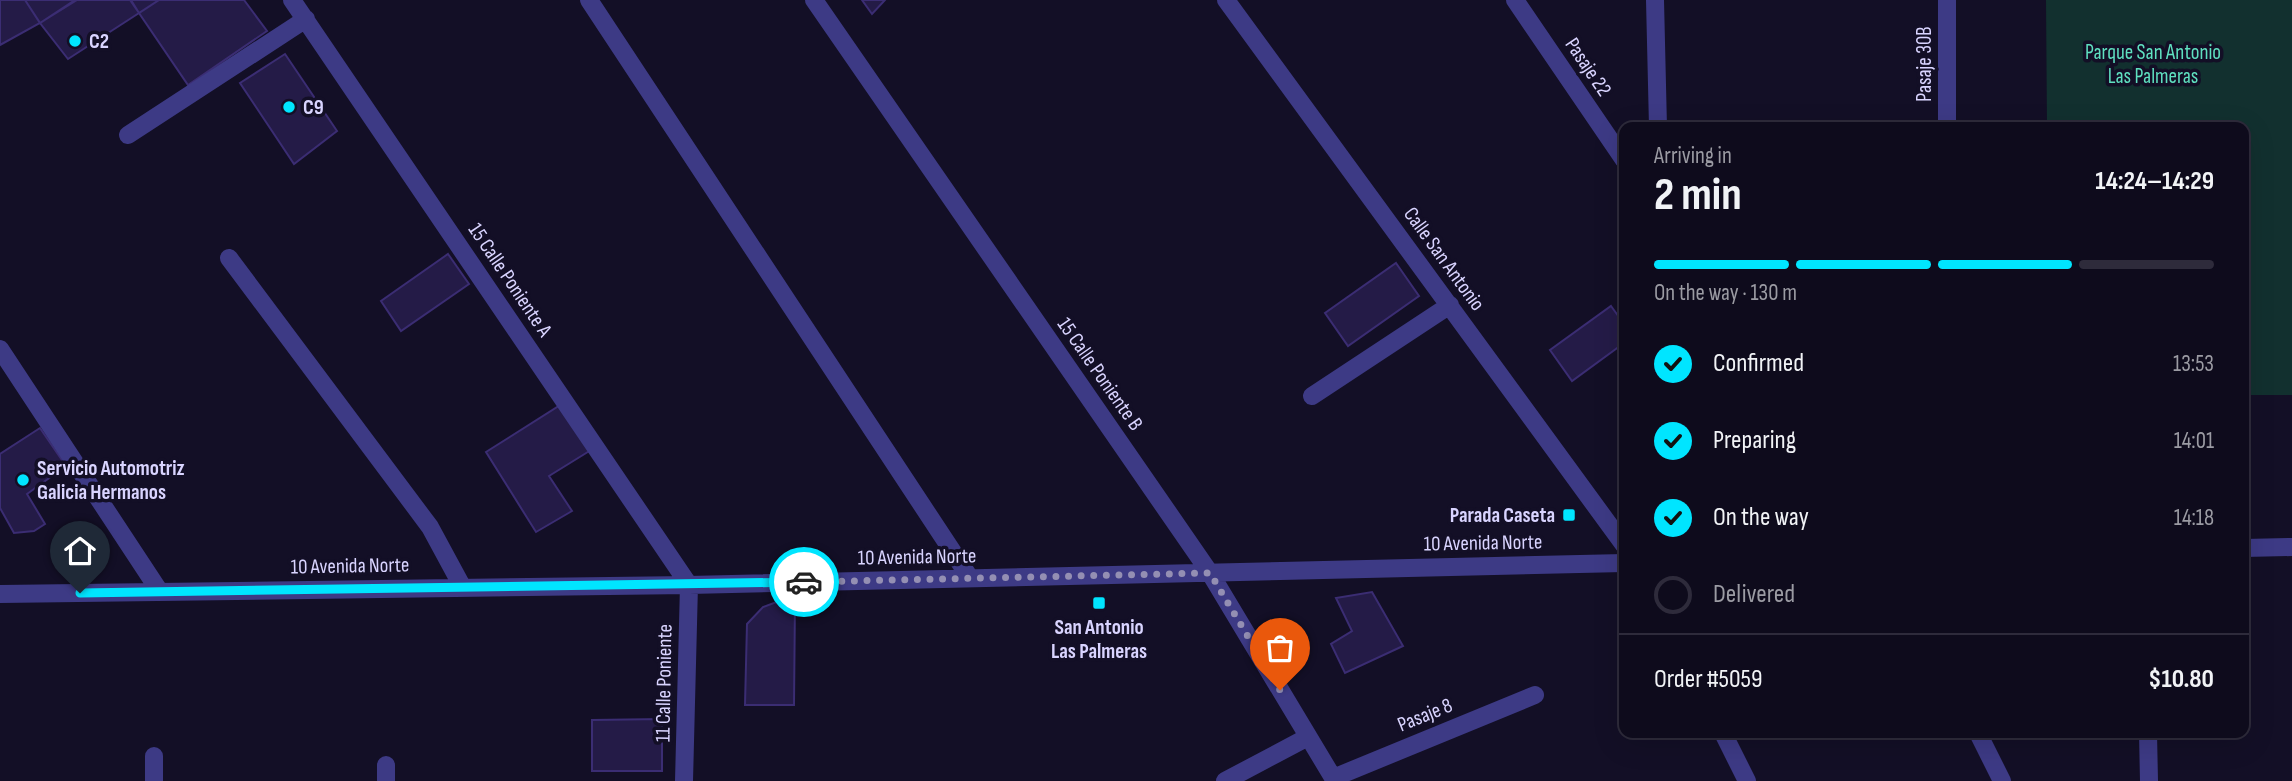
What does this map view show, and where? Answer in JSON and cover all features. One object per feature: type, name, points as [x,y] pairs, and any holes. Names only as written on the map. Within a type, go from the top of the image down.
[{"type":"street","name":"15 Calle Poniente A","points":[[292,0],[688,585]]},
{"type":"street","points":[[589,0],[970,578]]},
{"type":"street","name":"15 Calle Poniente B","points":[[814,0],[1210,573],[1334,779]]},
{"type":"street","name":"Calle San Antonio","points":[[1226,0],[1619,538]]},
{"type":"street","name":"Pasaje 22","points":[[1515,0],[1619,153]]},
{"type":"street","points":[[1656,0],[1658,122]]},
{"type":"street","name":"Pasaje 30B","points":[[1947,0],[1947,122]]},
{"type":"street","points":[[128,135],[306,19]]},
{"type":"street","points":[[229,258],[430,527],[463,587]]},
{"type":"street","points":[[1312,396],[1450,305]]},
{"type":"street","points":[[0,349],[160,592]]},
{"type":"street","points":[[2249,548],[2292,547]]},
{"type":"street","name":"10 Avenida Norte","points":[[0,594],[688,585],[1619,563]]},
{"type":"street","name":"11 Calle Poniente","points":[[684,781],[688,585]]},
{"type":"street","name":"Pasaje 8","points":[[1334,779],[1535,695]]},
{"type":"street","points":[[1225,781],[1308,737]]},
{"type":"street","points":[[1726,738],[1747,781]]},
{"type":"street","points":[[1980,738],[2002,781]]},
{"type":"street","points":[[2148,738],[2149,781]]},
{"type":"street","points":[[154,756],[154,781]]},
{"type":"green space","name":"Parque San Antonio Las Palmeras","points":[[2046,0],[2292,0],[2292,395],[2249,395],[2249,122],[2047,122]]},
{"type":"building","points":[[0,0],[25,0],[40,23],[0,45]]},
{"type":"building","points":[[25,0],[75,0],[40,23]]},
{"type":"building","name":"C2","points":[[77,0],[130,0],[139,13],[68,59],[40,23]]},
{"type":"building","points":[[131,0],[159,0],[139,13]]},
{"type":"building","points":[[159,0],[244,0],[267,31],[188,85],[139,13]]},
{"type":"building","points":[[862,0],[885,0],[872,14]]},
{"type":"building","name":"C9","points":[[285,54],[337,131],[294,164],[240,83]]},
{"type":"building","points":[[448,254],[469,284],[401,331],[381,301]]},
{"type":"building","points":[[1396,263],[1419,296],[1348,346],[1325,313]]},
{"type":"building","points":[[1611,306],[1619,317],[1619,347],[1572,381],[1550,350]]},
{"type":"building","points":[[562,404],[591,450],[549,476],[572,511],[536,532],[486,452]]},
{"type":"building","name":"Servicio Automotriz Galicia Hermanos","points":[[40,428],[66,466],[27,494],[45,524],[34,531],[14,533],[0,508],[0,454]]},
{"type":"building","points":[[1372,592],[1403,646],[1345,673],[1331,644],[1352,631],[1336,598]]},
{"type":"building","points":[[795,599],[794,705],[745,705],[747,624],[763,607],[782,600]]},
{"type":"building","points":[[662,719],[662,771],[592,771],[592,720]]},
{"type":"way so far","points":[[804,582],[1210,573],[1280,690]]},
{"type":"place","name":"C2","points":[[75,41]]},
{"type":"place","name":"C9","points":[[289,107]]},
{"type":"place","name":"Servicio Automotriz Galicia Hermanos","points":[[23,480]]},
{"type":"place","name":"Parada Caseta","points":[[1569,515]]},
{"type":"place","name":"San Antonio Las Palmeras","points":[[1099,603]]},
{"type":"route","points":[[80,593],[804,582]]}]
